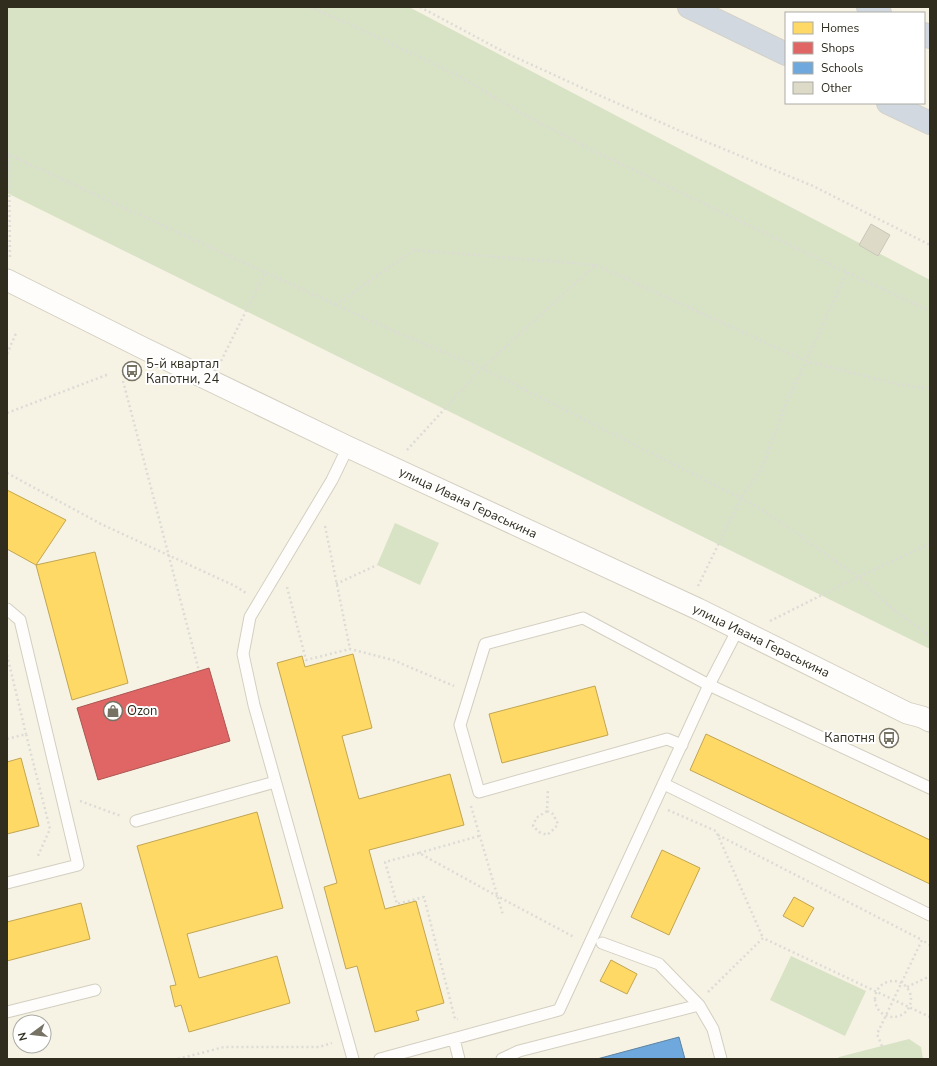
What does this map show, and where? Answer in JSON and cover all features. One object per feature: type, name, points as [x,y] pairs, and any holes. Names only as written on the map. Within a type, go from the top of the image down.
[{"type":"highway","points":[[689,7],[785,54]]},
{"type":"highway","points":[[868,7],[878,12]]},
{"type":"highway","points":[[890,104],[930,123]]},
{"type":"street","name":"улица Ивана Гераськина","points":[[8,271],[150,352],[348,447],[691,606],[907,713],[927,716]]},
{"type":"lane","points":[[348,447],[332,480],[250,617],[243,654],[254,705],[353,1059]]},
{"type":"lane","points":[[7,609],[20,620],[78,865],[7,883]]},
{"type":"lane","points":[[682,745],[667,739],[479,792],[460,725],[485,644],[583,618],[709,685],[930,788]]},
{"type":"lane","points":[[380,1059],[407,1055],[454,1039],[559,1010],[709,685],[738,629]]},
{"type":"lane","points":[[136,821],[275,782]]},
{"type":"lane","points":[[664,784],[930,915]]},
{"type":"lane","points":[[602,942],[659,964],[699,1005],[713,1029],[721,1059]]},
{"type":"lane","points":[[7,1012],[95,990]]},
{"type":"lane","points":[[502,1059],[518,1051],[699,1005]]},
{"type":"lane","points":[[454,1039],[459,1059]]},
{"type":"path","points":[[310,7],[457,75],[523,114],[594,151],[930,311]]},
{"type":"path","points":[[420,7],[506,53],[685,133],[813,186],[930,245]]},
{"type":"path","points":[[8,271],[10,259],[8,155],[335,305],[482,368],[741,498],[764,511],[858,576],[889,606],[930,636]]},
{"type":"path","points":[[335,305],[414,250],[596,266],[806,361],[896,384],[930,389]]},
{"type":"path","points":[[407,450],[482,368],[596,266]]},
{"type":"path","points":[[697,587],[741,498],[762,468],[785,406],[847,272]]},
{"type":"path","points":[[221,361],[265,273]]},
{"type":"path","points":[[7,354],[17,331]]},
{"type":"path","points":[[7,413],[109,374]]},
{"type":"path","points":[[123,381],[199,671]]},
{"type":"path","points":[[7,473],[101,524],[234,586],[258,602]]},
{"type":"path","points":[[325,526],[350,649]]},
{"type":"path","points":[[768,622],[858,576],[930,544]]},
{"type":"path","points":[[336,584],[377,565]]},
{"type":"path","points":[[287,587],[306,660],[350,649],[393,660],[456,687]]},
{"type":"path","points":[[7,655],[50,829],[36,860]]},
{"type":"path","points":[[7,739],[26,734]]},
{"type":"path","points":[[547,811],[549,784]]},
{"type":"path","points":[[40,788],[136,821]]},
{"type":"path","points":[[471,806],[502,915]]},
{"type":"path","points":[[665,809],[716,831],[763,938],[930,1017]]},
{"type":"path","points":[[547,811],[553,814],[558,824],[547,835],[539,832],[533,826],[536,818],[547,811]]},
{"type":"path","points":[[718,835],[930,944]]},
{"type":"path","points":[[462,1019],[455,1019],[424,897],[397,904],[385,862],[480,836]]},
{"type":"path","points":[[419,853],[578,939]]},
{"type":"path","points":[[699,1005],[708,991],[763,938]]},
{"type":"path","points":[[882,1046],[877,1034],[922,940]]},
{"type":"path","points":[[907,987],[930,976]]},
{"type":"path","points":[[894,981],[901,983],[907,987],[910,993],[910,1007],[906,1013],[900,1017],[892,1018],[886,1016],[880,1012],[876,1006],[875,999],[877,992],[881,986],[887,982],[894,981]]},
{"type":"path","points":[[178,1059],[224,1047],[319,1046],[348,1039]]},
{"type":"green space","points":[[7,7],[409,7],[930,280],[930,649],[7,193]]},
{"type":"green space","points":[[395,523],[439,543],[420,585],[377,565]]},
{"type":"green space","points":[[791,956],[866,991],[845,1036],[770,1000]]},
{"type":"green space","points":[[909,1039],[921,1047],[923,1059],[837,1059],[839,1057]]},
{"type":"building: Homes","points":[[7,490],[66,520],[36,565],[7,549]]},
{"type":"building: Homes","points":[[95,552],[128,683],[72,700],[36,565]]},
{"type":"building: Homes","points":[[353,654],[372,728],[342,736],[359,799],[450,774],[464,825],[369,850],[385,909],[416,901],[444,1003],[416,1011],[419,1020],[375,1032],[357,966],[346,969],[324,887],[337,883],[277,663],[302,656],[305,667]]},
{"type":"building: Homes","points":[[595,686],[608,735],[502,763],[489,714]]},
{"type":"building: Homes","points":[[706,734],[930,840],[930,884],[690,770]]},
{"type":"building: Homes","points":[[21,758],[39,826],[7,834],[7,762]]},
{"type":"building: Homes","points":[[257,812],[283,908],[187,934],[199,978],[277,956],[290,1003],[189,1032],[181,1005],[175,1007],[170,986],[176,985],[137,846]]},
{"type":"building: Homes","points":[[662,850],[700,868],[669,935],[631,917]]},
{"type":"building: Homes","points":[[794,897],[814,908],[803,927],[783,916]]},
{"type":"building: Homes","points":[[81,903],[90,939],[7,961],[7,922]]},
{"type":"building: Homes","points":[[611,960],[637,974],[627,994],[600,981]]},
{"type":"building: Shops","points":[[209,668],[230,741],[98,780],[77,708]]},
{"type":"building: Schools","points":[[679,1037],[685,1059],[597,1059]]},
{"type":"building: Other","points":[[871,224],[890,235],[878,256],[859,245]]},
{"type":"place","name":"5-й квартал Капотни, 24","points":[[132,371]]},
{"type":"place","name":"Ozon","points":[[113,711]]},
{"type":"place","name":"Капотня","points":[[889,738]]}]
